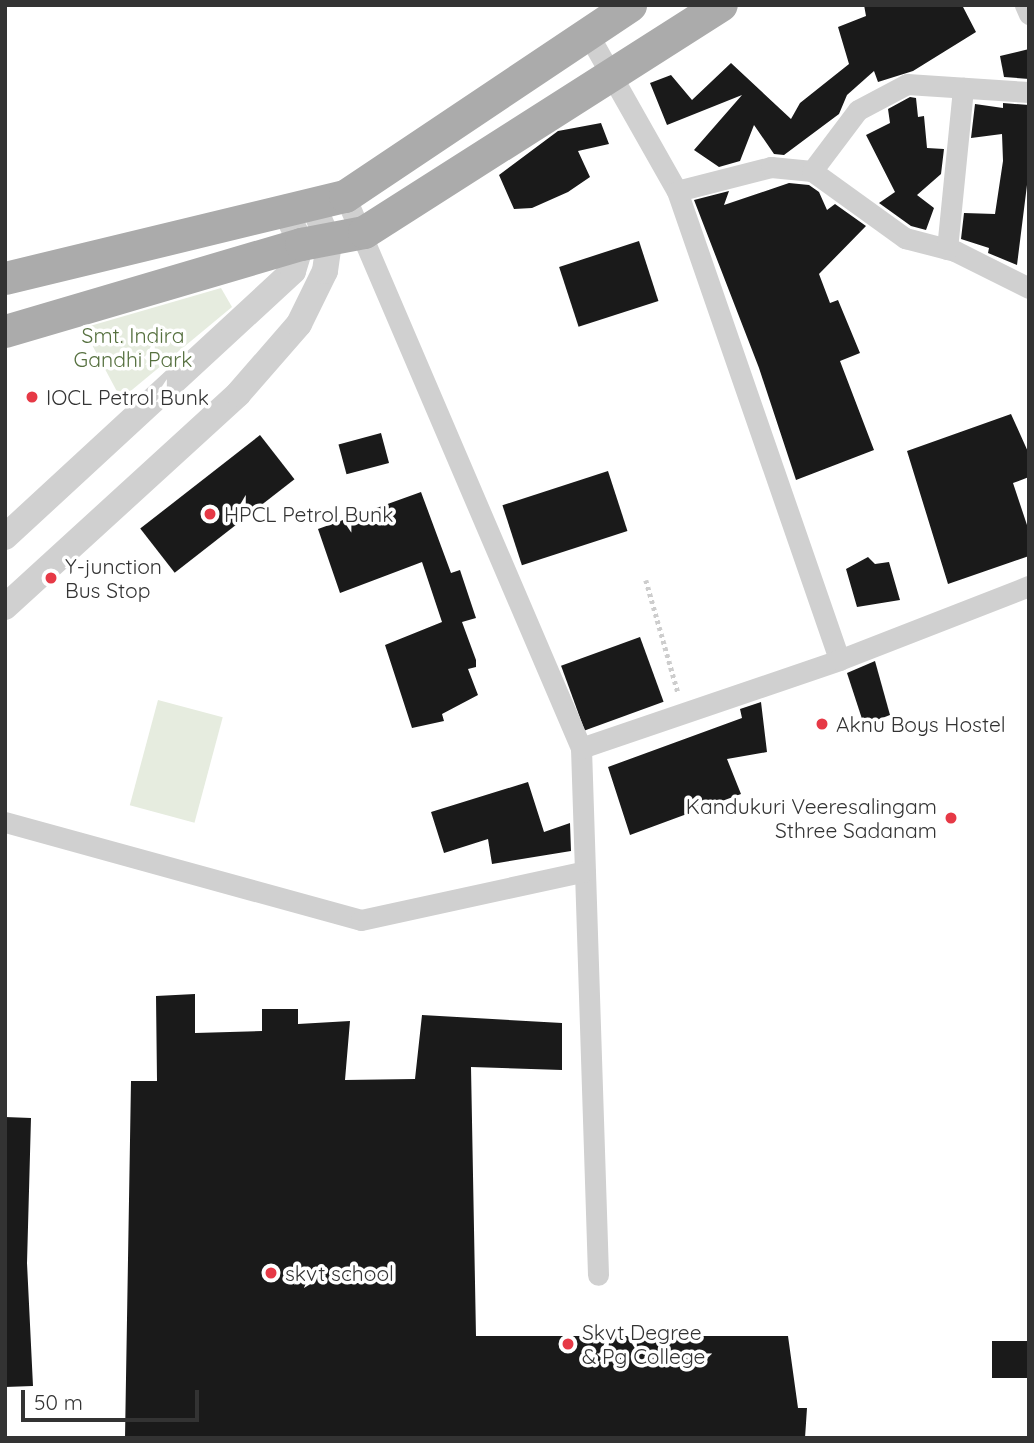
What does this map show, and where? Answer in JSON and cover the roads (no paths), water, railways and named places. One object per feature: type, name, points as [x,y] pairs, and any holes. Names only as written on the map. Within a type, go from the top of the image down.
[{"type":"main road","points":[[5,278],[49,265],[345,195],[630,5]]},
{"type":"main road","points":[[5,331],[67,311],[364,232],[613,78],[721,5]]},
{"type":"main road","points":[[49,265],[67,311]]},
{"type":"street","points":[[1026,5],[1029,14]]},
{"type":"street","points":[[588,34],[677,191],[839,660]]},
{"type":"street","points":[[812,171],[858,110],[880,94],[907,84],[1029,92]]},
{"type":"street","points":[[947,249],[962,88]]},
{"type":"street","points":[[677,191],[771,167],[812,171],[905,238],[947,249],[1029,288]]},
{"type":"street","points":[[345,195],[364,232],[581,748],[598,1275]]},
{"type":"street","points":[[5,607],[238,394],[299,324],[325,271],[299,208]]},
{"type":"street","points":[[5,537],[258,307],[293,271],[315,243]]},
{"type":"street","points":[[581,748],[839,660],[1029,586]]},
{"type":"street","points":[[5,822],[361,919],[585,871]]},
{"type":"place","name":"IOCL Petrol Bunk","points":[[32,397]]},
{"type":"place","name":"HPCL Petrol Bunk","points":[[210,514]]},
{"type":"place","name":"Y-junction Bus Stop","points":[[51,578]]},
{"type":"place","name":"Aknu Boys Hostel","points":[[822,724]]},
{"type":"place","name":"Kandukuri Veeresalingam Sthree Sadanam","points":[[951,818]]},
{"type":"place","name":"skvt school","points":[[271,1273]]},
{"type":"place","name":"Skvt Degree & Pg College","points":[[568,1344]]},
{"type":"park label","name":"Smt. Indira Gandhi Park","points":[[133,347]]}]
